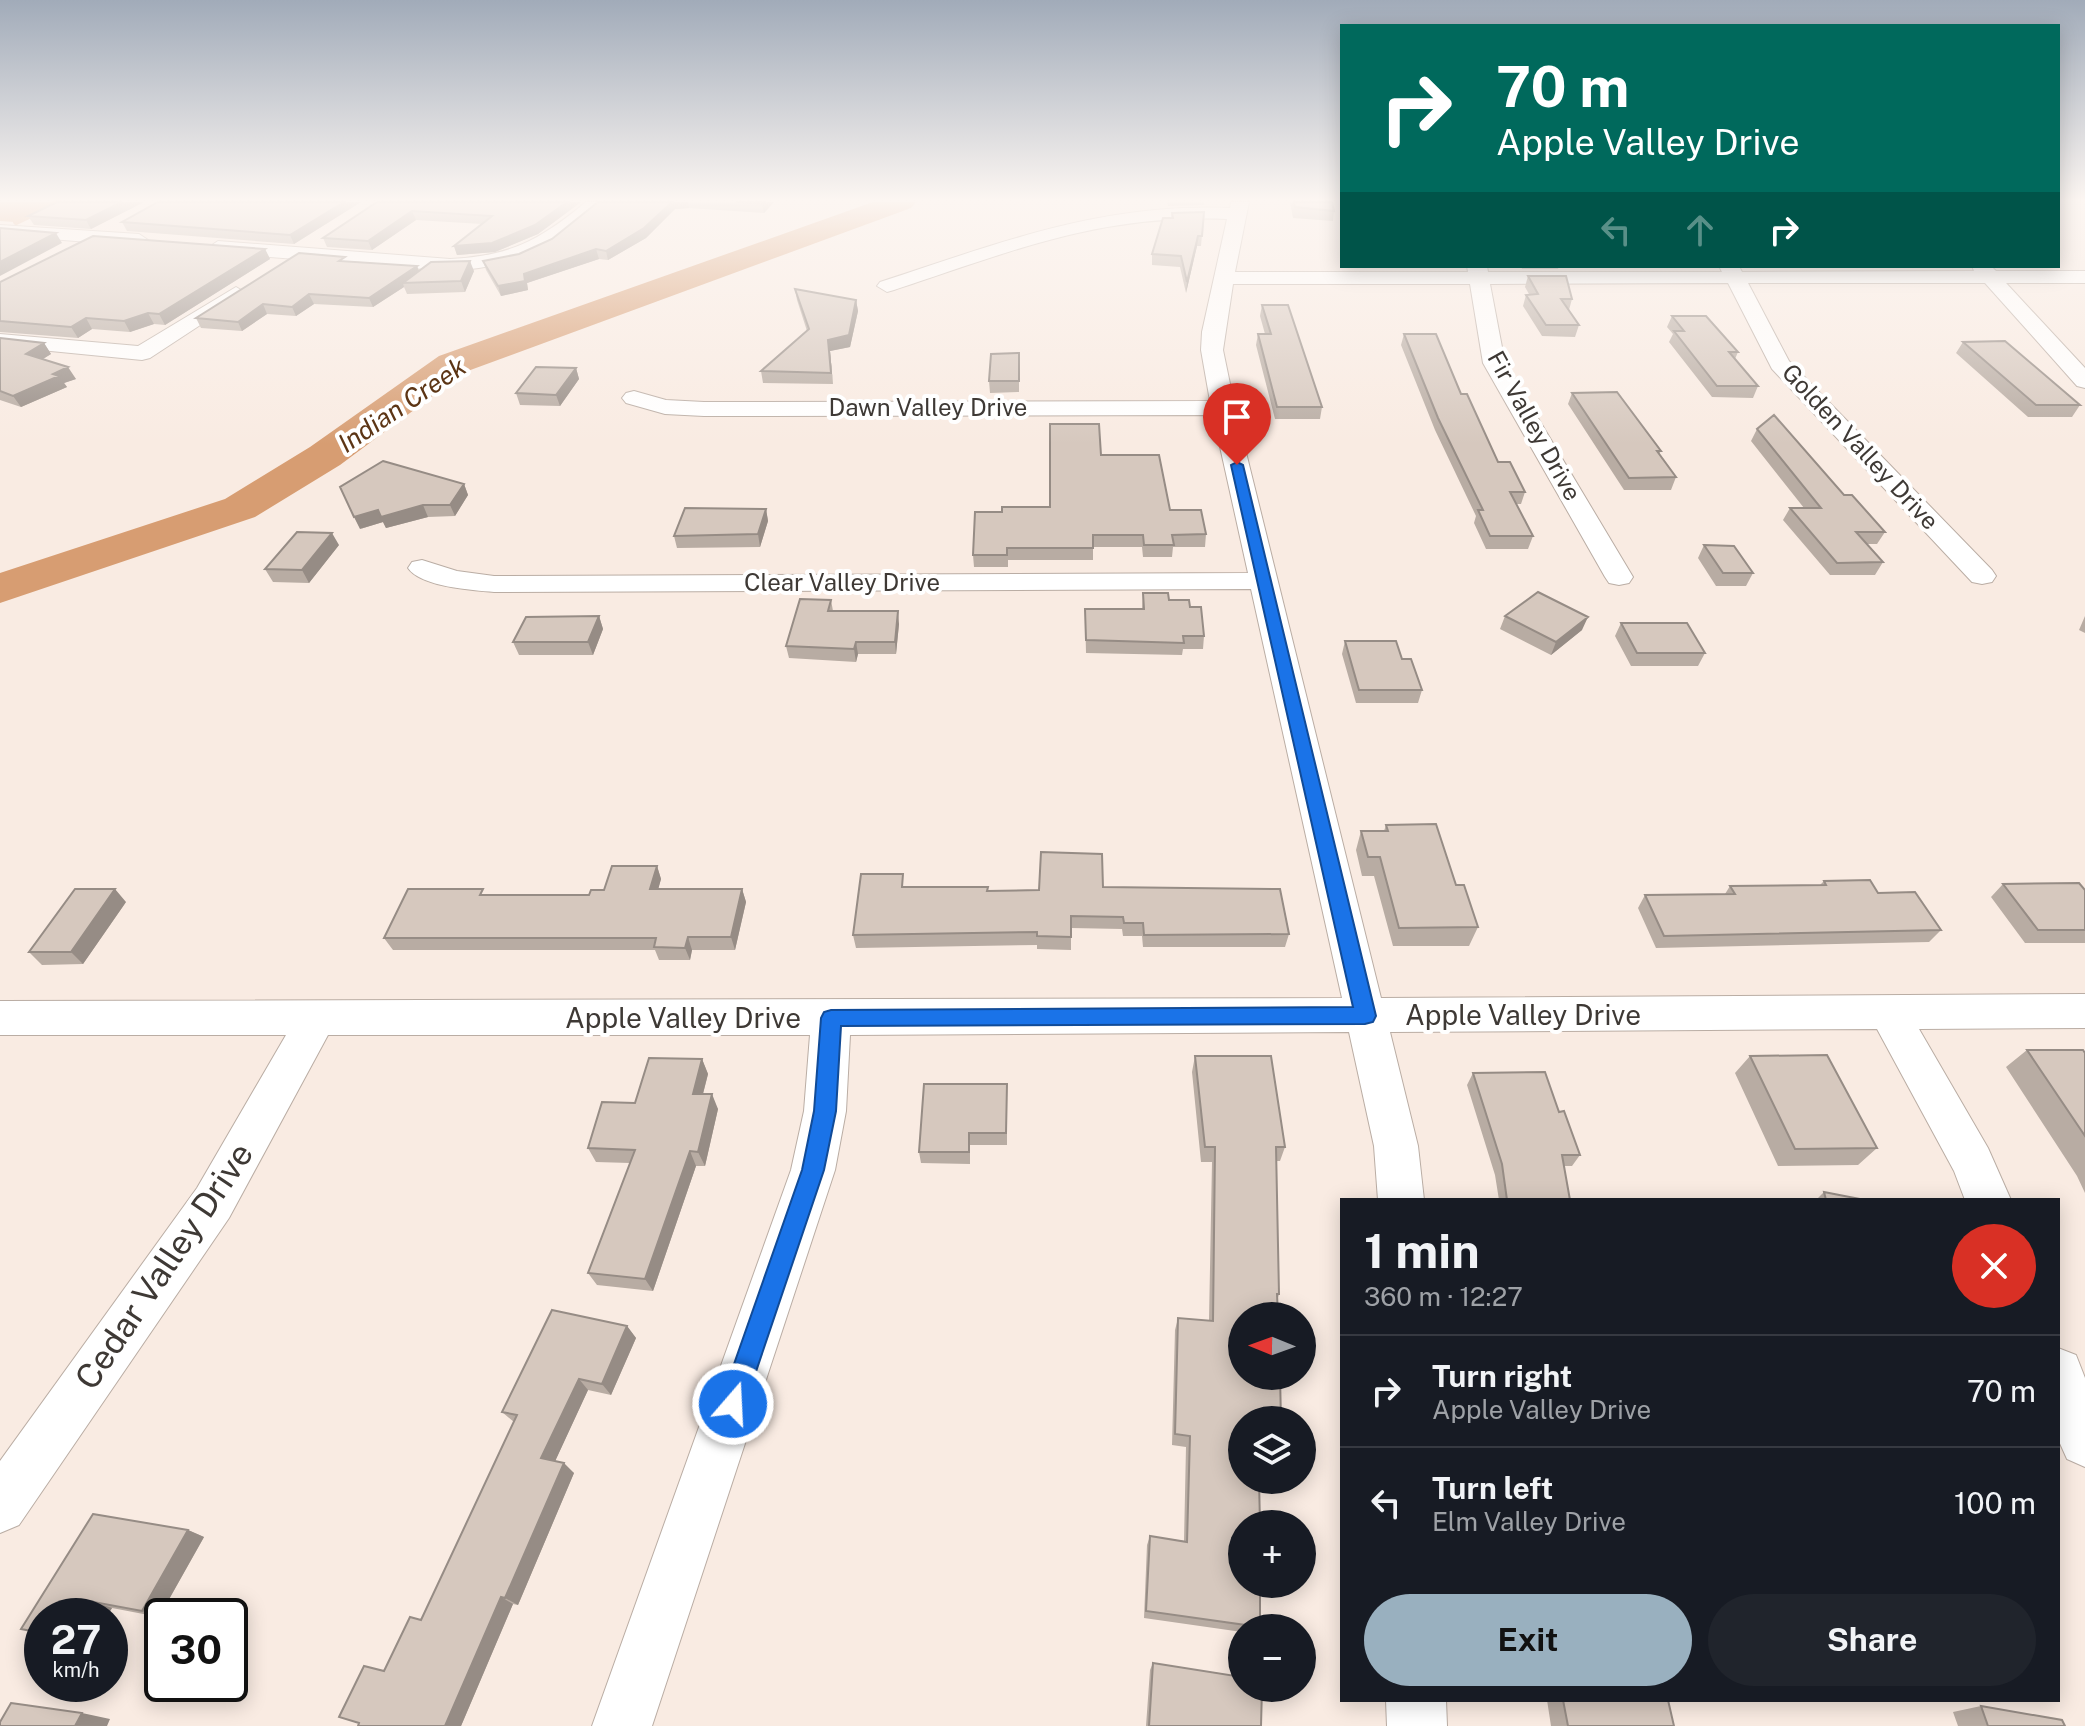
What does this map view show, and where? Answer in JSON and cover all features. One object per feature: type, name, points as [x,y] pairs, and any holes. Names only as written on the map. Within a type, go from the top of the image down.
[{"type":"street","points":[[887,286],[898,283]]},
{"type":"street","points":[[1224,283],[1212,350],[1223,408],[1396,1146],[1401,1198]]},
{"type":"street","name":"Fir Valley Drive","points":[[1480,283],[1494,363],[1619,577]]},
{"type":"street","name":"Golden Valley Drive","points":[[1738,283],[1780,364],[1982,576]]},
{"type":"street","points":[[1995,283],[2085,381]]},
{"type":"street","points":[[0,340],[142,353],[247,286]]},
{"type":"street","name":"Dawn Valley Drive","points":[[634,398],[665,407],[704,409],[1223,408]]},
{"type":"street","name":"Clear Valley Drive","points":[[422,568],[453,579],[494,584],[1265,581]]},
{"type":"street","points":[[1888,1011],[1972,1162],[1987,1198]]},
{"type":"street","name":"Apple Valley Drive","points":[[0,1018],[831,1018],[2085,1011]]},
{"type":"street","points":[[622,1726],[813,1170],[825,1111],[831,1018]]},
{"type":"street","name":"Cedar Valley Drive","points":[[0,1506],[213,1203],[316,1019]]},
{"type":"street","points":[[2060,1378],[2085,1441]]},
{"type":"street","points":[[1416,1702],[1417,1726]]},
{"type":"building","points":[[0,283],[210,283],[159,314],[148,313],[124,321],[86,318],[71,327],[0,321]]},
{"type":"building","points":[[252,283],[392,283],[369,298],[309,294],[292,307],[263,304],[238,322],[196,318]]},
{"type":"building","points":[[1532,283],[1568,283],[1572,299],[1561,299],[1579,325],[1546,325],[1526,295],[1538,294]]},
{"type":"building","points":[[795,289],[856,300],[849,335],[828,340],[831,373],[761,371],[809,329]]},
{"type":"building","points":[[1262,305],[1288,305],[1322,407],[1277,407],[1258,334],[1271,334]]},
{"type":"building","points":[[1672,316],[1706,316],[1738,352],[1729,352],[1758,386],[1717,386],[1674,331],[1684,331]]},
{"type":"building","points":[[1404,334],[1436,334],[1461,394],[1467,394],[1498,462],[1510,462],[1525,492],[1510,492],[1533,536],[1490,536],[1478,510],[1483,510],[1438,418]]},
{"type":"building","points":[[0,338],[44,343],[26,354],[68,367],[53,374],[59,376],[13,396],[0,391]]},
{"type":"building","points":[[2005,341],[2080,405],[2036,405],[1963,342]]},
{"type":"building","points":[[1019,353],[1019,381],[989,381],[991,354]]},
{"type":"building","points":[[536,367],[576,368],[556,395],[516,393]]},
{"type":"building","points":[[1617,392],[1661,451],[1657,451],[1676,477],[1629,478],[1572,393]]},
{"type":"building","points":[[1774,415],[1844,495],[1852,495],[1885,532],[1856,532],[1883,562],[1837,563],[1790,508],[1821,508],[1757,429]]},
{"type":"building","points":[[1050,424],[1099,424],[1101,455],[1159,455],[1170,510],[1201,510],[1206,534],[1172,535],[1174,545],[1144,545],[1143,535],[1093,535],[1093,548],[1007,548],[1007,555],[973,555],[975,512],[1002,512],[1002,507],[1050,507]]},
{"type":"building","points":[[383,461],[464,484],[450,505],[423,505],[381,517],[378,510],[354,517],[340,487]]},
{"type":"building","points":[[685,508],[766,509],[758,534],[674,536]]},
{"type":"building","points":[[297,532],[332,533],[302,570],[265,569]]},
{"type":"building","points":[[1704,545],[1734,546],[1753,573],[1723,573]]},
{"type":"building","points":[[1538,592],[1588,617],[1556,642],[1505,616]]},
{"type":"building","points":[[1143,593],[1168,593],[1169,600],[1189,600],[1190,607],[1201,607],[1204,636],[1183,636],[1184,643],[1086,640],[1085,609],[1144,609]]},
{"type":"building","points":[[800,599],[831,600],[828,611],[898,611],[895,642],[856,642],[854,649],[786,646]]},
{"type":"building","points":[[599,616],[588,642],[513,642],[526,617]]},
{"type":"building","points":[[1621,623],[1687,623],[1705,653],[1637,653]]},
{"type":"building","points":[[1345,641],[1396,641],[1402,659],[1411,659],[1422,690],[1359,690]]},
{"type":"building","points":[[1436,824],[1456,885],[1464,885],[1478,927],[1399,928],[1380,857],[1368,857],[1361,831],[1388,831],[1386,825]]},
{"type":"building","points":[[1041,852],[1102,854],[1103,887],[1280,889],[1289,934],[1144,935],[1143,923],[1124,923],[1123,917],[1071,916],[1071,937],[1037,936],[1037,932],[853,935],[861,874],[903,874],[902,887],[1039,890]]},
{"type":"building","points":[[612,866],[657,866],[650,889],[742,889],[731,937],[688,937],[685,948],[654,947],[656,938],[384,938],[408,889],[483,889],[480,895],[589,895],[591,890],[604,890]]},
{"type":"building","points":[[1870,880],[1878,893],[1915,892],[1941,930],[1664,936],[1645,895],[1735,894],[1730,886],[1826,885],[1824,881]]},
{"type":"building","points":[[2079,883],[2085,890],[2085,930],[2038,930],[2003,884]]},
{"type":"building","points":[[75,889],[115,889],[71,952],[29,952]]},
{"type":"building","points":[[2027,1050],[2083,1050],[2085,1136]]},
{"type":"building","points":[[1827,1055],[1877,1148],[1795,1149],[1750,1056]]},
{"type":"building","points":[[1195,1056],[1271,1056],[1285,1147],[1276,1147],[1279,1294],[1277,1302],[1228,1302],[1228,1390],[1280,1390],[1281,1406],[1228,1406],[1228,1494],[1259,1494],[1260,1510],[1228,1510],[1228,1598],[1260,1598],[1260,1614],[1228,1614],[1228,1623],[1146,1611],[1150,1536],[1187,1542],[1190,1436],[1175,1434],[1178,1318],[1213,1321],[1215,1147],[1205,1147]]},
{"type":"building","points":[[649,1058],[702,1059],[693,1094],[712,1094],[698,1152],[690,1151],[645,1279],[588,1273],[635,1150],[588,1148],[602,1102],[635,1103]]},
{"type":"building","points":[[1545,1072],[1559,1112],[1564,1111],[1580,1155],[1562,1155],[1570,1198],[1507,1198],[1502,1164],[1473,1073]]},
{"type":"building","points":[[924,1084],[1007,1084],[1006,1133],[969,1133],[969,1152],[919,1152]]},
{"type":"building","points":[[1824,1192],[1855,1198],[1826,1198]]},
{"type":"building","points":[[552,1310],[627,1326],[602,1384],[579,1379],[541,1458],[564,1463],[445,1726],[358,1726],[359,1723],[339,1717],[364,1666],[384,1671],[410,1617],[421,1620],[517,1415],[502,1412]]},
{"type":"building","points":[[93,1514],[188,1530],[149,1598],[144,1598],[142,1611],[128,1608],[128,1598],[40,1598]]},
{"type":"building","points":[[1153,1663],[1228,1675],[1228,1702],[1262,1702],[1261,1726],[1149,1726]]},
{"type":"building","points":[[1563,1702],[1668,1702],[1674,1726],[1568,1726]]},
{"type":"building","points":[[11,1703],[82,1713],[75,1726],[0,1726]]},
{"type":"building","points":[[1981,1706],[2062,1720],[2065,1726],[1988,1726]]},
{"type":"waterway","name":"Indian Creek","points":[[0,589],[240,508],[325,456],[452,364],[678,283]]},
{"type":"route","points":[[733,1404],[813,1170],[825,1111],[831,1018],[1365,1016],[1237,465]]}]
